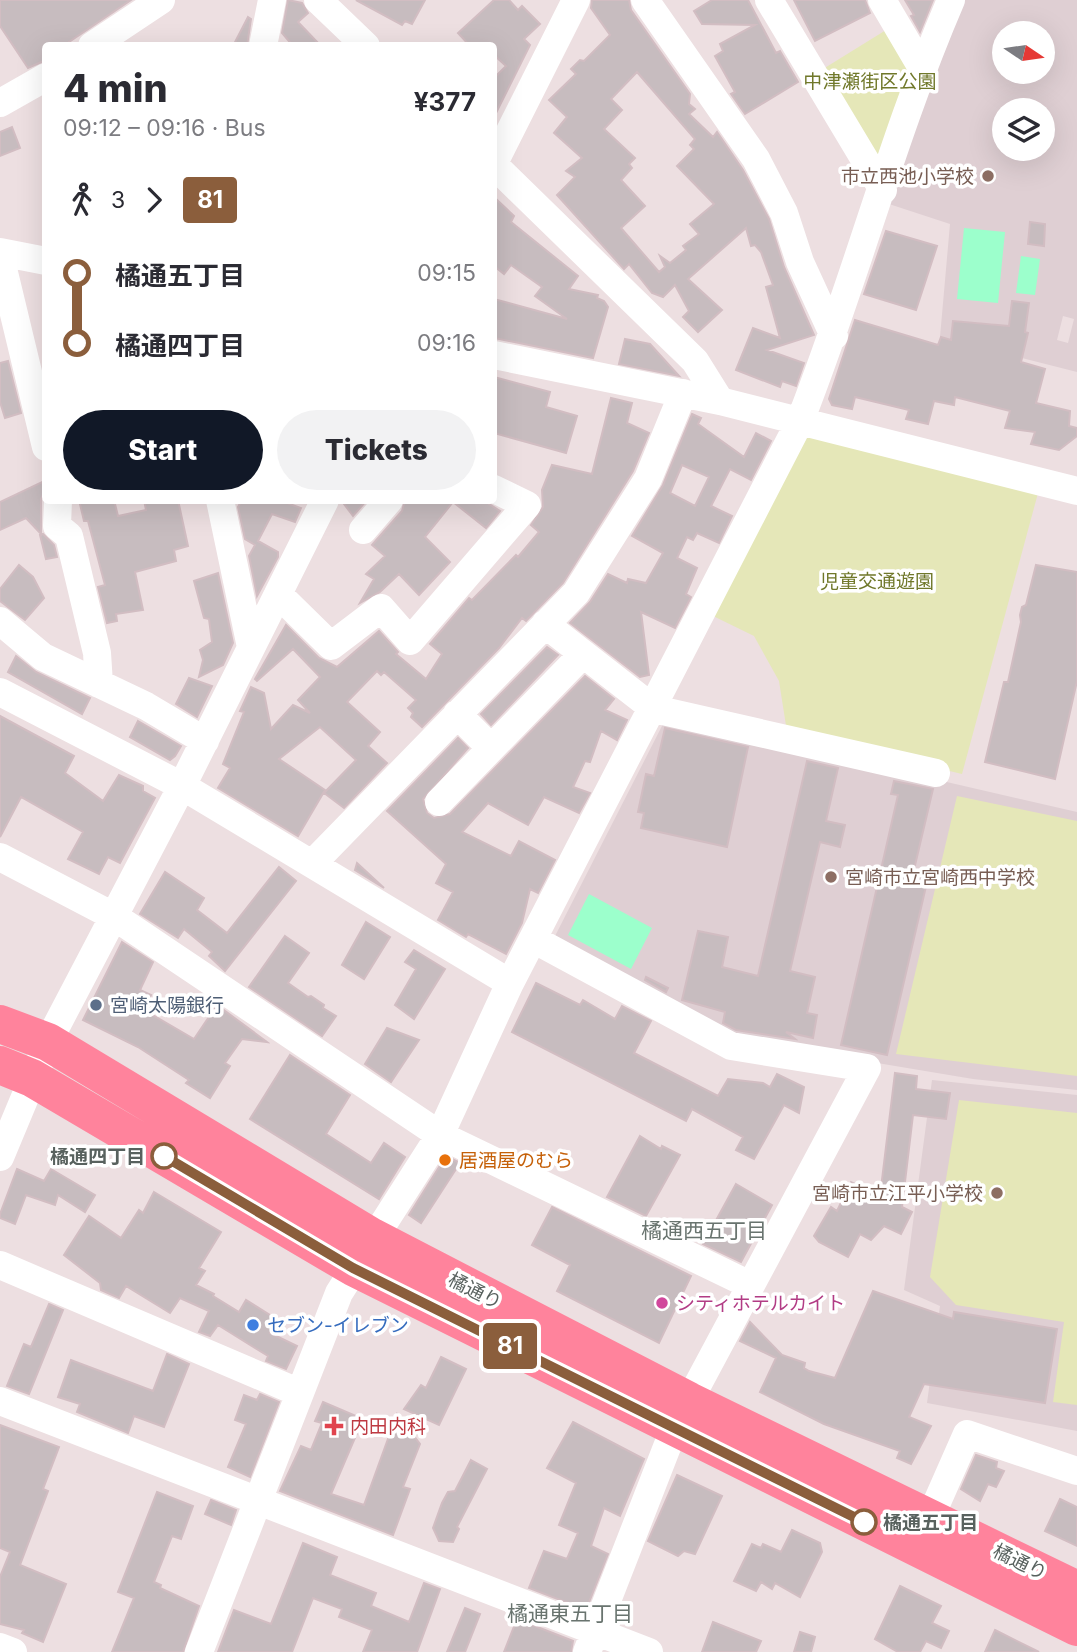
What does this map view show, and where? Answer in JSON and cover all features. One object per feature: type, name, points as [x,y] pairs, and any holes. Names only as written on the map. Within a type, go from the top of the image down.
[{"type":"highway","name":"橘通り","points":[[0,1024],[48,1042],[363,1252]]},
{"type":"highway","name":"橘通り","points":[[16,1071],[682,1415],[1077,1628]]},
{"type":"highway","name":"橘通り","points":[[682,1415],[930,1518],[1077,1590]]},
{"type":"street","points":[[98,42],[161,0]]},
{"type":"street","points":[[264,42],[272,0]]},
{"type":"street","points":[[318,0],[362,42]]},
{"type":"street","points":[[497,158],[576,0]]},
{"type":"street","points":[[645,0],[756,159],[784,213],[800,262],[834,336]]},
{"type":"street","points":[[769,0],[883,190]]},
{"type":"street","points":[[882,0],[922,68]]},
{"type":"street","points":[[200,1652],[339,1293],[440,1135],[510,984],[800,421],[834,336],[922,68],[951,0]]},
{"type":"street","points":[[0,103],[42,79]]},
{"type":"street","points":[[497,167],[695,361],[720,401]]},
{"type":"street","points":[[42,260],[0,254],[42,430]]},
{"type":"street","points":[[497,356],[720,401],[1077,491]]},
{"type":"street","points":[[312,864],[576,593],[648,478],[683,393]]},
{"type":"street","points":[[278,594],[331,646],[381,608],[410,641],[527,505],[497,490]]},
{"type":"street","points":[[58,504],[57,526],[69,536],[97,653],[99,684]]},
{"type":"street","points":[[220,504],[251,647]]},
{"type":"street","points":[[0,1157],[16,1071],[48,1042],[205,741],[322,504]]},
{"type":"street","points":[[363,530],[386,504]]},
{"type":"street","points":[[0,621],[43,657],[146,706],[205,741]]},
{"type":"street","points":[[545,624],[653,709],[936,774]]},
{"type":"street","points":[[439,802],[583,654]]},
{"type":"street","points":[[0,692],[182,786],[510,984]]},
{"type":"street","points":[[457,714],[491,748]]},
{"type":"street","points":[[0,857],[115,917],[440,1135],[750,1285]]},
{"type":"street","points":[[533,939],[730,1046],[867,1068],[682,1415],[591,1641]]},
{"type":"street","points":[[0,1265],[300,1393]]},
{"type":"street","points":[[0,1401],[258,1502],[591,1641],[649,1652]]},
{"type":"street","points":[[930,1518],[967,1434],[1077,1471]]},
{"type":"street","points":[[0,1647],[13,1652]]},
{"type":"shaded area","name":"市立西池小学校","points":[[964,0],[1077,0],[1077,372],[940,337],[950,224],[889,204],[927,87]],"holes":[[[1030,223],[1045,225],[1044,246],[1028,243]],[[1063,316],[1074,319],[1068,343],[1057,340]],[[953,321],[995,324],[995,325],[952,334]]]},
{"type":"shaded area","points":[[964,228],[1005,232],[998,303],[957,299]]},
{"type":"shaded area","points":[[1021,256],[1040,259],[1035,295],[1016,293]]},
{"type":"shaded area","name":"宮崎市立宮崎西中学校","points":[[674,719],[1077,812],[1077,1090],[973,1079],[734,1039],[552,942],[664,722]]},
{"type":"shaded area","points":[[589,894],[652,928],[631,969],[568,935]]},
{"type":"shaded area","name":"宮崎市立江平小学校","points":[[932,1080],[1077,1095],[1077,1431],[927,1403],[940,1306],[904,1290]]},
{"type":"green space","name":"中津瀬街区公園","points":[[886,30],[911,73],[881,164],[823,69]]},
{"type":"green space","name":"児童交通遊園","points":[[808,422],[1041,482],[962,774],[787,732],[779,681],[754,636],[711,615]]},
{"type":"green space","points":[[957,796],[1077,821],[1077,1076],[896,1054]]},
{"type":"green space","points":[[959,1100],[1077,1113],[1077,1405],[1053,1402],[1064,1322],[956,1305],[930,1277]]},
{"type":"building","points":[[0,0],[131,0],[69,42],[42,42],[42,62],[28,68],[0,26]]},
{"type":"building","points":[[288,0],[302,3],[308,13],[298,22],[317,42],[290,42],[282,33]]},
{"type":"building","points":[[356,0],[425,0],[412,24],[405,21],[402,25]]},
{"type":"building","points":[[494,0],[509,0],[518,10],[522,6],[540,24],[524,39],[530,45],[497,111],[497,75],[506,66],[497,58],[497,42],[466,42],[458,33]]},
{"type":"building","points":[[592,0],[629,0],[631,10],[690,94],[689,104],[695,109],[689,114],[713,137],[717,132],[743,170],[769,219],[784,267],[814,335],[767,350],[804,363],[796,386],[782,381],[780,387],[736,370],[753,328],[780,338],[766,287],[773,285],[761,252],[755,245],[751,246],[746,228],[688,279],[722,310],[698,332],[683,317],[689,311],[675,285],[663,297],[652,293],[629,264],[624,269],[557,195],[575,177],[566,171],[582,158],[554,133],[567,117],[549,100],[576,74],[571,69],[580,60],[584,61],[610,35],[591,8]],"holes":[[[637,72],[695,139],[690,145],[694,149],[677,166],[714,204],[690,224],[699,234],[683,246],[686,250],[670,263],[660,256],[665,267],[659,272],[621,228],[645,206],[621,180],[632,168],[629,164],[635,158],[604,129],[622,110],[611,99]]]},
{"type":"building","points":[[712,0],[748,0],[776,53],[780,51],[798,82],[745,114],[731,94],[735,92],[715,56],[723,51],[720,44],[755,25],[702,24],[694,11]]},
{"type":"building","points":[[794,0],[865,0],[870,13],[815,41]]},
{"type":"building","points":[[905,0],[933,0],[920,32],[911,16],[914,15]]},
{"type":"building","points":[[248,17],[251,19],[248,42],[235,42]]},
{"type":"building","points":[[12,127],[20,148],[0,156],[0,132]]},
{"type":"building","points":[[497,200],[514,216],[511,222],[578,276],[569,289],[598,295],[597,298],[604,301],[608,307],[593,358],[497,339],[497,300],[567,319],[535,296],[542,287],[511,265],[504,274],[497,268]]},
{"type":"building","points":[[1030,222],[1045,224],[1044,246],[1028,244]]},
{"type":"building","points":[[886,231],[937,246],[916,310],[864,294]]},
{"type":"building","points":[[1012,301],[1029,303],[1025,332],[1028,333],[1021,362],[1045,369],[1036,403],[1070,411],[1069,426],[1077,428],[1077,436],[1059,450],[1031,444],[1035,432],[1005,428],[1010,411],[955,397],[954,405],[934,401],[928,424],[906,419],[909,410],[855,397],[852,409],[832,405],[829,399],[855,320],[938,345],[941,337],[951,340],[953,321],[1009,326]]},
{"type":"building","points":[[625,339],[650,344],[679,376],[619,364]]},
{"type":"building","points":[[8,361],[21,413],[5,418],[0,402],[0,363]]},
{"type":"building","points":[[497,378],[550,392],[546,407],[577,416],[566,453],[497,434]]},
{"type":"building","points":[[611,398],[632,403],[627,423],[649,433],[633,471],[563,583],[526,621],[522,618],[499,648],[422,727],[411,717],[413,713],[408,708],[416,700],[384,672],[381,675],[377,671],[347,702],[380,732],[368,746],[387,763],[344,808],[324,793],[356,760],[320,727],[279,759],[325,790],[298,836],[218,788],[230,768],[223,764],[244,712],[240,711],[251,687],[264,693],[271,729],[293,705],[310,713],[298,700],[320,677],[293,649],[257,681],[255,679],[286,625],[319,658],[337,667],[379,631],[398,652],[396,654],[426,679],[442,654],[430,644],[469,598],[472,600],[516,555],[518,557],[539,532],[531,525],[543,507],[542,490],[552,465],[592,474]]},
{"type":"building","points":[[692,414],[701,418],[698,424],[744,457],[756,433],[771,441],[751,480],[730,469],[711,506],[732,516],[719,543],[697,533],[693,540],[687,537],[677,558],[697,568],[686,594],[691,597],[675,628],[641,612],[649,675],[640,677],[570,623],[590,602],[608,574],[627,583],[628,579],[646,583],[663,553],[632,536],[663,485]],"holes":[[[682,465],[709,477],[695,506],[670,493]]]},
{"type":"building","points":[[42,482],[41,534],[26,518],[0,530],[0,502]]},
{"type":"building","points":[[80,504],[115,504],[118,516],[146,510],[145,504],[179,504],[188,546],[174,550],[176,561],[135,572],[143,610],[116,614],[117,621],[107,623],[98,587],[105,585],[88,521],[84,521]]},
{"type":"building","points":[[240,504],[290,504],[301,508],[295,522],[272,514],[258,541],[278,552],[278,557],[257,596],[249,556],[255,545],[245,539],[238,507]]},
{"type":"building","points":[[344,504],[364,504],[353,516]]},
{"type":"building","points":[[404,504],[451,504],[425,537],[450,562],[419,595],[399,574],[380,592],[360,603],[374,579],[366,574],[385,556],[372,545],[402,511]]},
{"type":"building","points":[[456,504],[489,504],[500,511],[486,528]]},
{"type":"building","points":[[43,534],[54,545],[57,557],[46,559],[40,535]]},
{"type":"building","points":[[19,565],[33,577],[44,598],[25,620],[0,601],[0,589]]},
{"type":"building","points":[[1036,565],[1077,572],[1077,681],[1055,779],[985,762],[1004,682],[1008,682],[1022,607],[1026,605]]},
{"type":"building","points":[[218,573],[233,643],[223,665],[199,677],[203,660],[200,650],[212,642],[209,619],[204,618],[194,581]]},
{"type":"building","points":[[547,647],[558,655],[491,725],[481,714]]},
{"type":"building","points":[[16,656],[36,672],[90,698],[82,714],[8,672]]},
{"type":"building","points":[[585,676],[614,699],[605,710],[627,720],[617,740],[601,731],[590,762],[585,761],[573,787],[590,793],[579,813],[544,797],[528,825],[488,803],[462,832],[511,856],[519,841],[555,860],[538,893],[530,889],[522,923],[506,954],[468,934],[466,937],[438,920],[453,892],[436,883],[446,864],[387,811],[458,738],[468,748],[423,799],[427,813],[434,818],[450,814]]},
{"type":"building","points":[[189,678],[212,686],[197,717],[176,704]]},
{"type":"building","points":[[0,716],[74,756],[65,773],[103,801],[119,775],[143,786],[143,791],[155,798],[120,863],[108,857],[99,874],[68,859],[83,832],[21,797],[0,837]]},
{"type":"building","points":[[138,721],[181,746],[175,756],[170,760],[130,737]]},
{"type":"building","points":[[665,728],[748,747],[727,847],[641,828],[644,813],[638,812],[646,774],[654,776]]},
{"type":"building","points":[[807,761],[838,768],[826,821],[845,825],[840,847],[820,842],[790,971],[815,977],[807,1013],[817,1015],[813,1038],[786,1032],[795,1039],[736,1030],[723,1023],[725,1012],[682,1000],[698,931],[728,937],[722,967],[758,976]]},
{"type":"building","points":[[894,781],[933,789],[912,878],[927,882],[887,1055],[841,1045],[898,795],[891,794]]},
{"type":"building","points":[[357,863],[384,888],[355,870]]},
{"type":"building","points":[[279,867],[296,881],[225,971],[209,956],[212,952],[184,929],[178,938],[140,914],[165,872],[204,898],[197,910],[227,933]]},
{"type":"building","points":[[366,922],[390,937],[364,979],[342,965]]},
{"type":"building","points":[[285,936],[309,953],[288,983],[308,997],[311,996],[336,1016],[322,1036],[249,987]]},
{"type":"building","points":[[122,942],[153,962],[140,990],[151,995],[144,1010],[194,1039],[217,1005],[267,1042],[242,1039],[225,1063],[230,1066],[210,1098],[186,1083],[189,1080],[138,1047],[83,1020]]},
{"type":"building","points":[[414,950],[445,969],[414,1019],[395,1005],[416,969],[405,962]]},
{"type":"building","points":[[646,977],[668,988],[666,992],[645,980]]},
{"type":"building","points":[[536,983],[580,1005],[583,1000],[615,1019],[622,1006],[651,1021],[634,1053],[718,1096],[728,1079],[763,1083],[770,1087],[777,1074],[804,1087],[799,1113],[784,1105],[754,1159],[736,1150],[743,1137],[692,1109],[686,1121],[512,1032]]},
{"type":"building","points":[[387,1028],[419,1040],[391,1082],[365,1064]]},
{"type":"building","points":[[290,1055],[350,1095],[326,1134],[371,1163],[384,1143],[405,1157],[379,1199],[250,1119]]},
{"type":"building","points":[[895,1073],[917,1076],[916,1089],[950,1093],[946,1119],[913,1115],[902,1207],[912,1212],[901,1234],[884,1226],[871,1240],[860,1234],[848,1257],[819,1242],[814,1236],[831,1207],[837,1211],[851,1182],[880,1196]]},
{"type":"building","points":[[640,1136],[661,1149],[662,1146],[680,1155],[646,1216],[607,1197]]},
{"type":"building","points":[[446,1156],[460,1163],[421,1223],[409,1215]]},
{"type":"building","points":[[17,1169],[44,1181],[51,1169],[95,1195],[85,1212],[58,1195],[55,1205],[26,1195],[15,1224],[0,1218],[0,1214]]},
{"type":"building","points":[[736,1184],[772,1205],[741,1262],[703,1244]]},
{"type":"building","points":[[154,1192],[221,1232],[199,1268],[205,1271],[196,1285],[239,1312],[246,1300],[278,1320],[270,1333],[297,1346],[286,1369],[266,1361],[268,1356],[218,1325],[210,1336],[199,1332],[209,1311],[180,1298],[170,1313],[126,1286],[119,1298],[101,1290],[100,1283],[64,1255],[89,1216],[121,1238],[139,1210],[143,1213]]},
{"type":"building","points":[[552,1207],[691,1276],[659,1343],[557,1291],[570,1265],[532,1245]]},
{"type":"building","points":[[873,1291],[953,1319],[954,1312],[1057,1329],[1045,1403],[924,1384],[909,1417],[931,1426],[911,1464],[897,1458],[900,1451],[824,1424],[760,1392],[776,1358],[740,1341],[750,1322],[782,1355],[805,1363],[804,1368],[809,1371],[835,1378]]},
{"type":"building","points":[[49,1304],[63,1310],[29,1394],[7,1386],[24,1344],[31,1347]]},
{"type":"building","points":[[167,1354],[189,1364],[164,1427],[134,1416],[128,1433],[77,1412],[80,1404],[58,1397],[71,1360],[153,1391]]},
{"type":"building","points":[[441,1357],[466,1369],[439,1425],[404,1409],[421,1385],[426,1388]]},
{"type":"building","points":[[260,1394],[279,1402],[250,1477],[228,1467],[246,1424],[235,1420],[244,1395],[257,1400]]},
{"type":"building","points":[[323,1402],[363,1419],[331,1494],[364,1505],[397,1414],[420,1444],[403,1487],[410,1489],[393,1535],[280,1491],[301,1446],[311,1450],[322,1423],[315,1421]]},
{"type":"building","points":[[573,1422],[644,1459],[620,1516],[604,1508],[591,1546],[608,1554],[586,1610],[529,1588],[544,1551],[567,1559],[578,1533],[559,1525],[576,1483],[547,1468]]},
{"type":"building","points":[[0,1425],[59,1447],[43,1489],[48,1491],[20,1565],[66,1584],[43,1642],[22,1633],[24,1630],[0,1624],[0,1577],[10,1552],[0,1548]]},
{"type":"building","points":[[976,1455],[997,1462],[996,1468],[1004,1471],[996,1487],[988,1484],[980,1501],[961,1489]]},
{"type":"building","points":[[471,1460],[487,1469],[457,1527],[459,1529],[453,1542],[439,1541],[433,1528],[442,1503],[448,1492],[455,1491]]},
{"type":"building","points":[[677,1475],[722,1496],[695,1554],[684,1551],[678,1556],[648,1541]]},
{"type":"building","points":[[157,1492],[193,1506],[181,1539],[172,1536],[154,1582],[161,1585],[160,1588],[199,1606],[183,1652],[112,1652],[134,1598],[118,1592]]},
{"type":"building","points":[[1060,1499],[1077,1507],[1077,1546],[1045,1531]]},
{"type":"building","points":[[211,1500],[236,1510],[231,1525],[205,1514]]},
{"type":"building","points":[[792,1530],[820,1543],[822,1552],[800,1597],[775,1583],[772,1589],[761,1582],[756,1591],[734,1581],[752,1544],[761,1548],[763,1544],[781,1552]]},
{"type":"building","points":[[303,1543],[337,1557],[330,1575],[376,1593],[371,1606],[409,1622],[424,1583],[440,1589],[417,1652],[363,1652],[372,1630],[339,1617],[342,1609],[313,1598],[292,1652],[218,1652],[234,1610],[271,1624]]},
{"type":"building","points":[[900,1586],[941,1606],[932,1623],[949,1631],[941,1648],[926,1641],[920,1652],[898,1652],[875,1639]]},
{"type":"building","points":[[465,1608],[480,1614],[465,1652],[447,1652]]},
{"type":"building","points":[[517,1619],[573,1641],[571,1652],[504,1652]]},
{"type":"building","points":[[713,1622],[761,1641],[756,1652],[702,1652]]},
{"type":"building","points":[[995,1630],[1039,1652],[985,1652]]},
{"type":"building","points":[[800,1632],[815,1637],[811,1652],[794,1652]]},
{"type":"bus line","name":"81","points":[[164,1156],[353,1268],[864,1522]]},
{"type":"place","name":"市立西池小学校","points":[[988,176]]},
{"type":"place","name":"宮崎市立宮崎西中学校","points":[[831,877]]},
{"type":"place","name":"宮崎太陽銀行","points":[[96,1005]]},
{"type":"place","name":"橘通四丁目","points":[[164,1156]]},
{"type":"place","name":"居酒屋のむら","points":[[445,1160]]},
{"type":"place","name":"宮崎市立江平小学校","points":[[997,1193]]},
{"type":"place","name":"シティホテルカイト","points":[[662,1303]]},
{"type":"place","name":"セブン-イレブン","points":[[253,1325]]},
{"type":"place","name":"内田内科","points":[[334,1426]]},
{"type":"place","name":"橘通五丁目","points":[[864,1522]]},
{"type":"district","name":"橘通西五丁目","points":[[704,1230]]},
{"type":"district","name":"橘通東五丁目","points":[[570,1613]]}]
